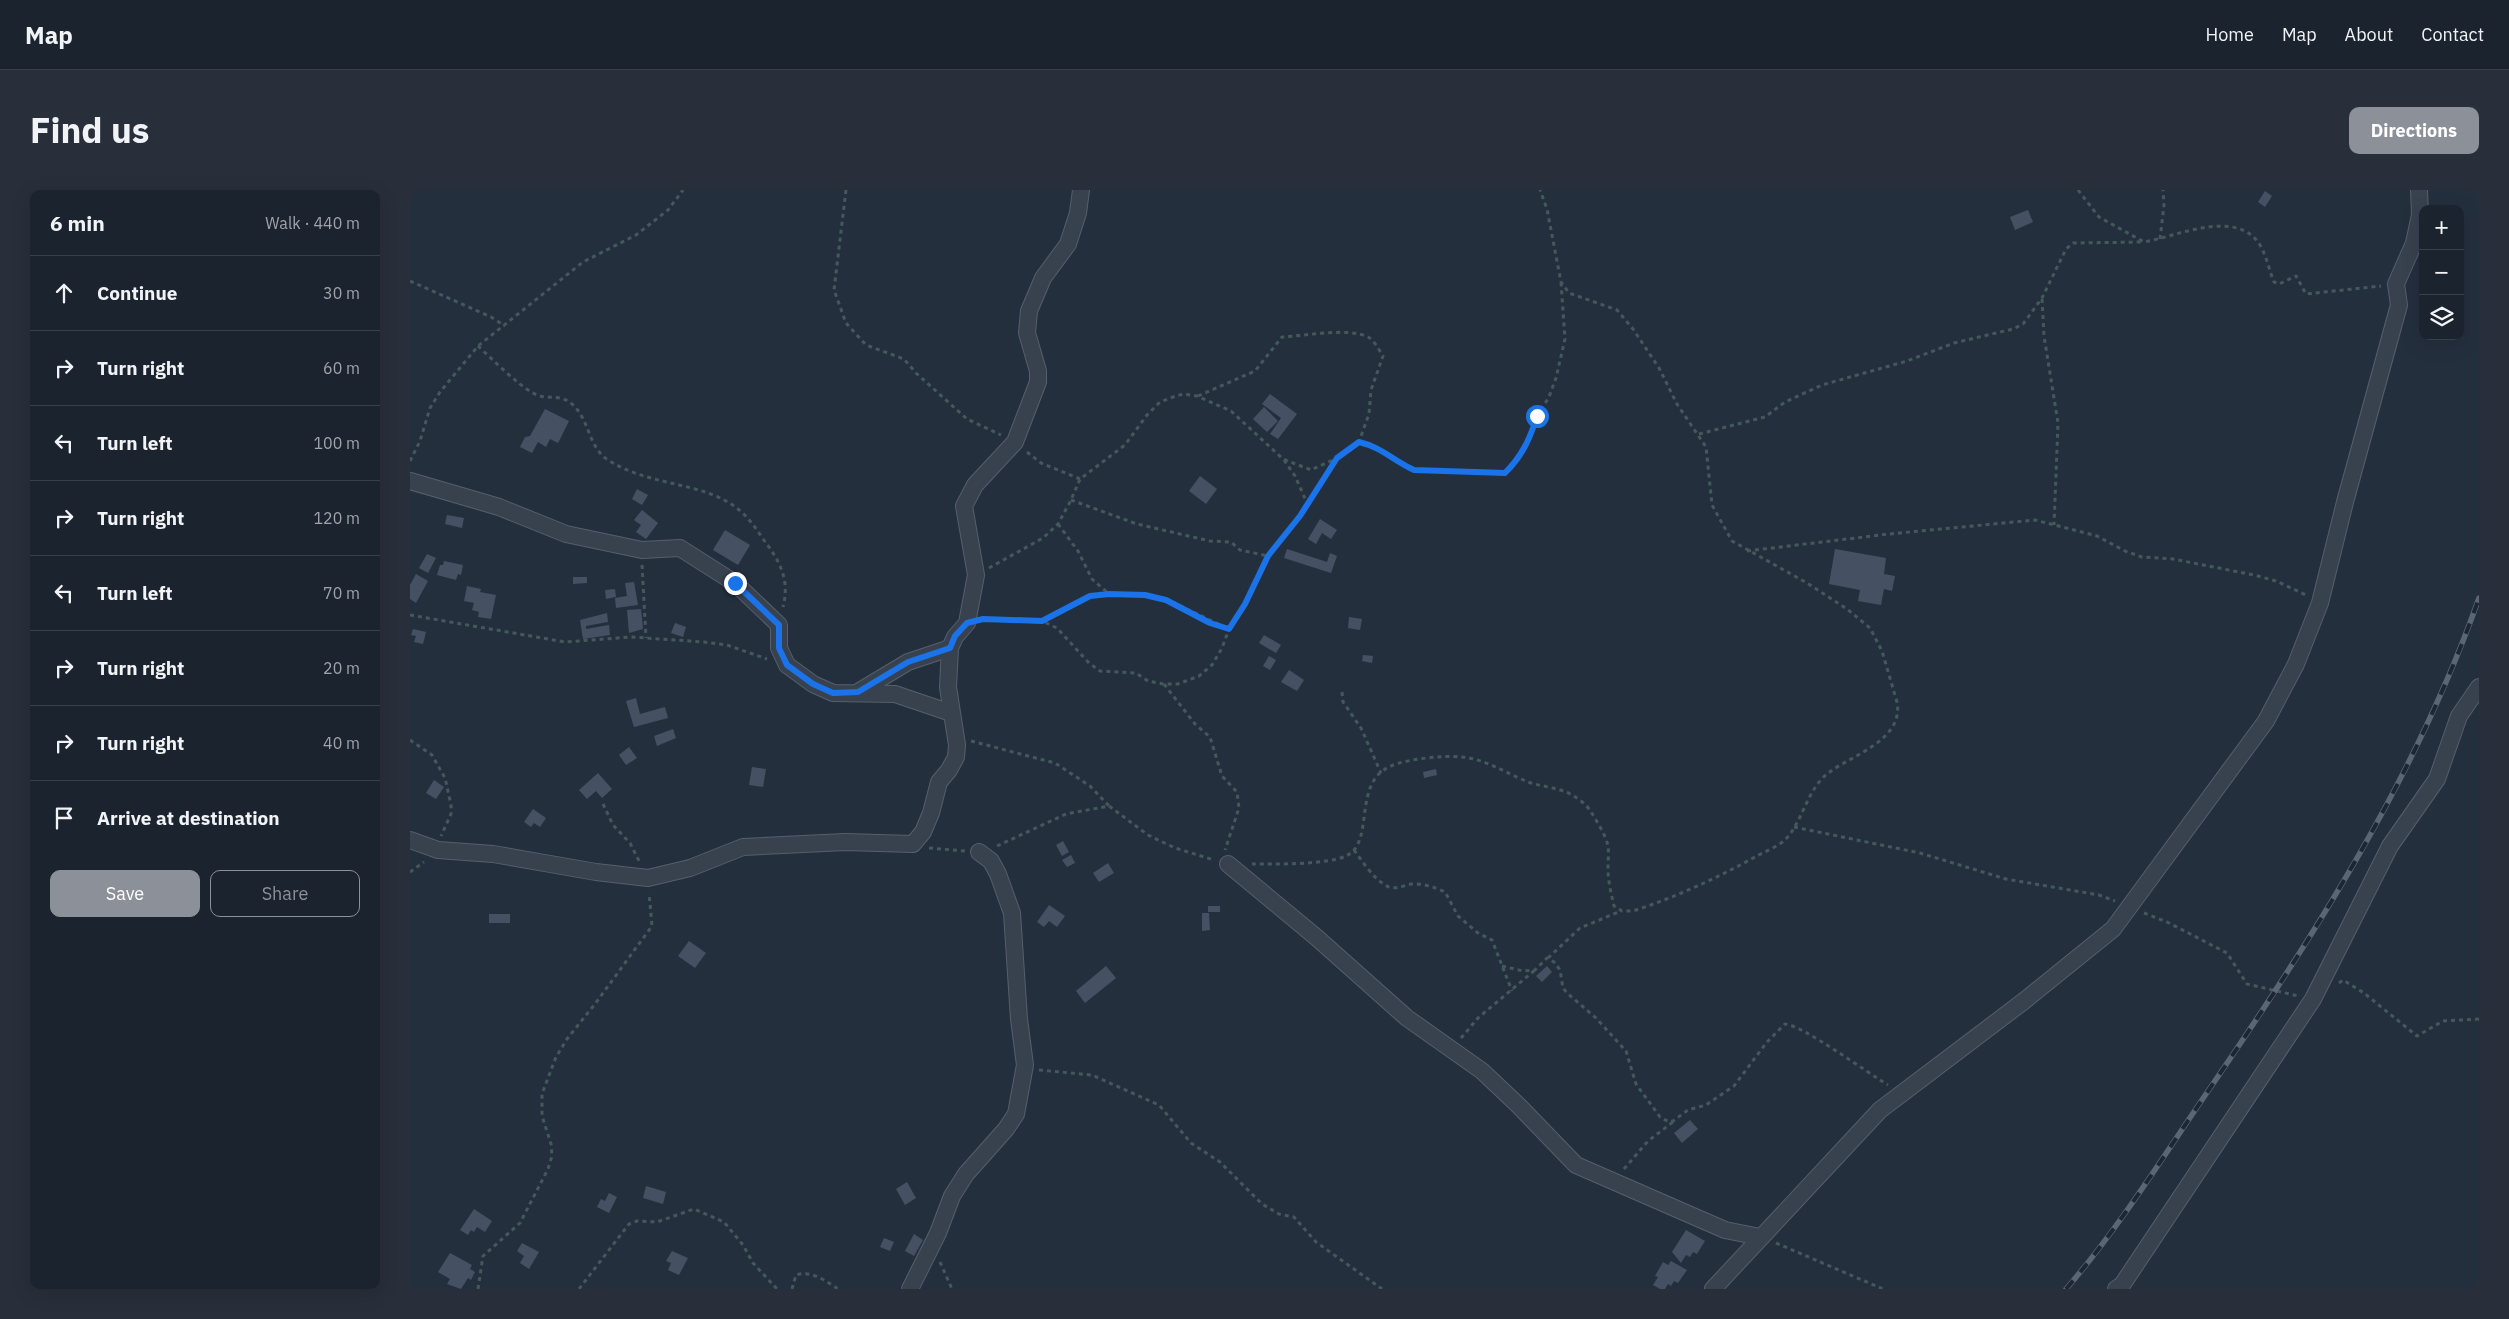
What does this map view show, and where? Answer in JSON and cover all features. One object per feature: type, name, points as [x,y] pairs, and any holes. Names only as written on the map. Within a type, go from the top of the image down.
[{"type":"street","points":[[410,840],[432,848],[493,854],[596,872],[648,878],[690,868],[743,847],[844,842],[913,844],[923,832],[931,813],[939,782],[950,770],[956,758],[948,687],[950,648],[955,636],[967,623],[976,575],[964,506],[975,485],[1015,442],[1038,382],[1038,371],[1027,333],[1030,311],[1043,278],[1068,244],[1078,213],[1080,190]]},
{"type":"street","points":[[1713,1289],[1816,1179],[1852,1137],[1901,1093],[2105,938],[2114,929],[2266,721],[2296,664],[2320,603],[2345,502],[2399,305],[2396,284],[2414,243],[2420,215],[2419,190]]},
{"type":"street","points":[[410,480],[499,507],[566,534],[642,550],[680,548],[735,583],[779,625],[779,648],[787,665],[813,684],[833,693],[895,694],[951,713]]},
{"type":"street","points":[[858,692],[908,662],[950,648]]},
{"type":"street","points":[[2116,1289],[2122,1285],[2313,999],[2390,846],[2437,779],[2459,716],[2479,687]]},
{"type":"street","points":[[910,1289],[933,1244],[952,1196],[966,1174],[1006,1129],[1016,1114],[1025,1065],[1019,1019],[1012,913],[998,874],[991,861],[979,852]]},
{"type":"street","points":[[1224,863],[1316,936],[1407,1018],[1482,1071],[1576,1165],[1725,1230],[1760,1237]]},
{"type":"path","points":[[410,461],[420,441],[430,408],[440,392],[478,346],[583,262],[636,235],[668,210],[683,190]]},
{"type":"path","points":[[846,190],[834,290],[846,323],[866,346],[904,359],[916,373],[967,419],[1015,442],[1041,463],[1080,479]]},
{"type":"path","points":[[1359,442],[1385,451],[1401,464],[1414,470],[1505,473],[1517,462],[1529,442],[1537,416],[1549,397],[1556,378],[1565,338],[1561,282],[1548,209],[1540,190]]},
{"type":"path","points":[[2078,190],[2099,217],[2144,242]]},
{"type":"path","points":[[2160,239],[2164,205],[2163,190]]},
{"type":"path","points":[[1699,434],[1765,417],[1785,402],[1822,384],[1907,361],[1954,343],[2013,329],[2023,324],[2042,298],[2066,249],[2073,243],[2144,242],[2213,226],[2243,229],[2260,244],[2274,282],[2279,284],[2296,276],[2304,291],[2310,295],[2396,284]]},
{"type":"path","points":[[410,281],[491,317],[505,326]]},
{"type":"path","points":[[1450,1048],[1460,1040],[1478,1018],[1512,991],[1580,928],[1622,911],[1633,911],[1697,887],[1784,841],[1794,827],[1819,781],[1830,771],[1877,743],[1891,731],[1899,710],[1882,650],[1870,628],[1847,609],[1732,541],[1714,511],[1708,487],[1706,447],[1677,404],[1659,368],[1624,317],[1617,310],[1568,293],[1561,282]]},
{"type":"path","points":[[2042,298],[2044,336],[2058,423],[2054,525]]},
{"type":"path","points":[[1198,396],[1255,371],[1282,337],[1315,336],[1347,331],[1370,338],[1383,356],[1372,390],[1369,414],[1359,442],[1337,458],[1311,470],[1283,459]]},
{"type":"path","points":[[478,346],[533,394],[566,399],[573,405],[588,426],[594,444],[602,456],[643,478],[714,493],[739,509],[750,520],[775,556],[783,572],[787,585],[779,625]]},
{"type":"path","points":[[976,575],[1043,538],[1058,524],[1072,500],[1080,479],[1125,445],[1147,414],[1160,402],[1183,394],[1198,396],[1230,411],[1283,459],[1295,476],[1307,504]]},
{"type":"path","points":[[967,623],[983,619],[1042,621],[1057,628],[1089,663],[1100,671],[1136,673],[1148,680],[1163,684],[1178,684],[1199,676],[1212,665],[1222,648],[1229,629],[1245,604],[1268,556],[1300,516],[1337,458]]},
{"type":"path","points":[[1072,500],[1137,524],[1210,541],[1231,542],[1240,550],[1268,556]]},
{"type":"path","points":[[1746,551],[2035,520],[2098,536],[2125,551],[2142,557],[2173,559],[2276,581],[2320,603]]},
{"type":"path","points":[[1058,524],[1078,551],[1092,579],[1109,594]]},
{"type":"path","points":[[642,550],[646,638]]},
{"type":"path","points":[[1042,621],[1090,596],[1109,594],[1145,595],[1166,600],[1210,623],[1229,629]]},
{"type":"path","points":[[410,615],[565,642],[631,637],[727,645],[787,665]]},
{"type":"path","points":[[1163,684],[1196,724],[1210,737],[1217,766],[1222,776],[1238,792],[1239,808],[1224,863]]},
{"type":"path","points":[[1342,692],[1343,702],[1361,728],[1381,772]]},
{"type":"path","points":[[954,730],[981,744],[1055,763],[1090,786],[1109,806],[1148,835],[1175,848],[1224,863],[1334,860],[1347,856],[1354,850],[1362,830],[1368,792],[1374,780],[1381,772],[1391,766],[1424,760],[1459,756],[1475,758],[1529,782],[1570,794],[1590,810],[1608,845],[1609,883],[1614,906],[1622,911]]},
{"type":"path","points":[[410,740],[426,749],[438,763],[452,805],[448,825],[432,848]]},
{"type":"path","points":[[478,1289],[483,1256],[520,1223],[548,1169],[552,1156],[551,1144],[542,1116],[542,1094],[556,1057],[567,1039],[652,926],[648,878],[630,843],[613,825],[603,804]]},
{"type":"path","points":[[913,844],[932,849],[979,852],[1020,837],[1066,814],[1109,806]]},
{"type":"path","points":[[1794,827],[1920,853],[2006,879],[2099,895],[2129,907]]},
{"type":"path","points":[[1354,850],[1374,876],[1386,887],[1398,888],[1412,884],[1445,892],[1458,916],[1478,933],[1492,940],[1512,991]]},
{"type":"path","points":[[1547,958],[1554,962],[1560,970],[1563,988],[1567,993],[1596,1018],[1626,1051],[1636,1084],[1657,1112],[1664,1120],[1673,1121]]},
{"type":"path","points":[[1502,966],[1523,971],[1535,970]]},
{"type":"path","points":[[1608,1178],[1622,1171],[1648,1140],[1688,1110],[1698,1109],[1706,1105],[1734,1086],[1767,1042],[1785,1024],[1807,1032],[1901,1093]]},
{"type":"path","points":[[1025,1065],[1048,1072],[1073,1072],[1098,1077],[1159,1104],[1191,1143],[1220,1162],[1262,1204],[1279,1214],[1294,1217],[1316,1242],[1382,1289]]},
{"type":"path","points":[[579,1289],[612,1243],[630,1224],[637,1221],[657,1222],[694,1209],[724,1222],[743,1245],[753,1263],[777,1289]]},
{"type":"path","points":[[1760,1237],[1883,1289]]},
{"type":"path","points":[[933,1244],[952,1289]]},
{"type":"path","points":[[792,1289],[796,1275],[802,1273],[810,1274],[838,1289]]},
{"type":"building","points":[[2265,191],[2272,196],[2265,207],[2258,202]]},
{"type":"building","points":[[2028,210],[2033,222],[2015,230],[2010,217]]},
{"type":"building","points":[[1270,394],[1297,414],[1278,439],[1270,434],[1281,418],[1262,404]]},
{"type":"building","points":[[1264,407],[1278,421],[1267,432],[1253,419]]},
{"type":"building","points":[[545,409],[569,421],[558,443],[550,439],[546,447],[538,442],[532,453],[520,447],[525,437],[530,436]]},
{"type":"building","points":[[1200,476],[1217,489],[1206,504],[1189,491]]},
{"type":"building","points":[[637,489],[648,495],[642,505],[632,499]]},
{"type":"building","points":[[642,510],[658,523],[646,539],[636,532],[641,525],[634,520]]},
{"type":"building","points":[[447,515],[464,518],[462,528],[445,524]]},
{"type":"building","points":[[1320,519],[1337,530],[1331,539],[1322,533],[1316,544],[1308,539]]},
{"type":"building","points":[[725,530],[750,545],[738,565],[713,550]]},
{"type":"building","points":[[1287,549],[1327,562],[1330,553],[1337,556],[1331,573],[1284,558]]},
{"type":"building","points":[[1835,549],[1886,558],[1884,574],[1895,576],[1892,591],[1884,589],[1881,605],[1858,601],[1860,590],[1829,584]]},
{"type":"building","points":[[427,554],[436,558],[428,573],[419,568]]},
{"type":"building","points":[[444,561],[463,565],[461,575],[458,574],[456,580],[437,575],[440,565],[443,565]]},
{"type":"building","points":[[416,574],[428,581],[416,603],[410,599],[410,585]]},
{"type":"building","points":[[573,577],[587,577],[587,583],[573,584]]},
{"type":"building","points":[[634,582],[638,605],[616,608],[615,598],[627,596],[625,583]]},
{"type":"building","points":[[467,586],[481,589],[480,592],[496,595],[491,619],[478,617],[479,612],[472,610],[474,603],[464,601]]},
{"type":"building","points":[[615,589],[616,597],[606,599],[605,590]]},
{"type":"building","points":[[641,609],[643,629],[629,633],[627,610]]},
{"type":"building","points":[[607,613],[608,622],[586,626],[586,629],[609,625],[610,635],[583,639],[580,620]]},
{"type":"building","points":[[1349,617],[1362,619],[1360,630],[1348,628]]},
{"type":"building","points":[[675,623],[686,627],[683,637],[671,633]]},
{"type":"building","points":[[413,629],[426,632],[423,644],[414,642],[416,636],[411,635]]},
{"type":"building","points":[[1264,635],[1281,645],[1276,653],[1259,643]]},
{"type":"building","points":[[1363,655],[1373,656],[1372,663],[1362,661]]},
{"type":"building","points":[[1269,656],[1276,660],[1270,670],[1263,666]]},
{"type":"building","points":[[1289,670],[1304,680],[1297,691],[1281,682]]},
{"type":"building","points":[[636,698],[640,714],[665,707],[668,718],[634,727],[626,701]]},
{"type":"building","points":[[673,729],[676,738],[657,746],[654,736]]},
{"type":"building","points":[[629,747],[637,758],[626,765],[619,755]]},
{"type":"building","points":[[752,767],[766,769],[763,787],[749,785]]},
{"type":"building","points":[[1436,769],[1437,775],[1424,778],[1423,772]]},
{"type":"building","points":[[598,773],[612,789],[602,798],[596,791],[587,799],[579,790]]},
{"type":"building","points":[[434,780],[444,787],[436,799],[426,793]]},
{"type":"building","points":[[533,809],[546,818],[540,827],[534,823],[531,827],[524,822]]},
{"type":"building","points":[[1063,841],[1069,852],[1062,856],[1056,845]]},
{"type":"building","points":[[1071,855],[1075,863],[1067,867],[1062,860]]},
{"type":"building","points":[[1108,863],[1114,873],[1099,882],[1093,873]]},
{"type":"building","points":[[1049,905],[1065,916],[1057,927],[1049,921],[1044,927],[1037,922]]},
{"type":"building","points":[[1208,906],[1220,906],[1220,912],[1208,912]]},
{"type":"building","points":[[1202,913],[1209,913],[1210,930],[1202,931]]},
{"type":"building","points":[[489,914],[510,914],[510,923],[489,923]]},
{"type":"building","points":[[689,941],[706,953],[695,968],[678,956]]},
{"type":"building","points":[[1106,966],[1116,978],[1085,1003],[1076,991]]},
{"type":"building","points":[[1547,966],[1552,972],[1542,982],[1536,976]]},
{"type":"building","points":[[1690,1120],[1698,1129],[1682,1143],[1674,1133]]},
{"type":"building","points":[[907,1182],[916,1198],[905,1205],[896,1189]]},
{"type":"building","points":[[646,1186],[666,1192],[663,1204],[643,1198]]},
{"type":"building","points":[[609,1193],[617,1197],[609,1213],[597,1207],[601,1199],[605,1201]]},
{"type":"building","points":[[474,1209],[492,1221],[485,1232],[477,1227],[474,1232],[471,1230],[468,1235],[460,1230]]},
{"type":"building","points":[[1686,1230],[1705,1241],[1697,1254],[1693,1252],[1690,1257],[1686,1255],[1681,1263],[1672,1252]]},
{"type":"building","points":[[914,1234],[923,1240],[914,1256],[905,1251]]},
{"type":"building","points":[[884,1238],[894,1242],[890,1251],[880,1247]]},
{"type":"building","points":[[522,1243],[539,1252],[529,1269],[520,1263],[524,1256],[517,1251]]},
{"type":"building","points":[[672,1251],[688,1258],[679,1275],[668,1270],[671,1263],[666,1261]]},
{"type":"building","points":[[450,1253],[472,1265],[470,1269],[475,1272],[471,1280],[468,1278],[461,1289],[447,1284],[450,1279],[438,1272]]},
{"type":"building","points":[[1671,1261],[1687,1270],[1678,1283],[1674,1281],[1671,1286],[1668,1284],[1665,1289],[1660,1289],[1653,1285],[1658,1277],[1655,1276],[1663,1262],[1668,1265]]},
{"type":"railway","points":[[2066,1289],[2139,1194],[2323,916],[2359,855],[2425,729],[2454,664],[2479,598]]},
{"type":"route","points":[[735,583],[779,625],[779,648],[787,665],[798,675],[833,693],[858,692],[908,662],[950,648],[955,636],[967,623],[983,619],[1042,621],[1090,596],[1109,594],[1145,595],[1166,600],[1210,623],[1229,629],[1245,604],[1261,568],[1277,543],[1300,516],[1337,458],[1359,442],[1373,445],[1385,451],[1401,464],[1414,470],[1505,473],[1517,462],[1529,442],[1537,416]]}]
